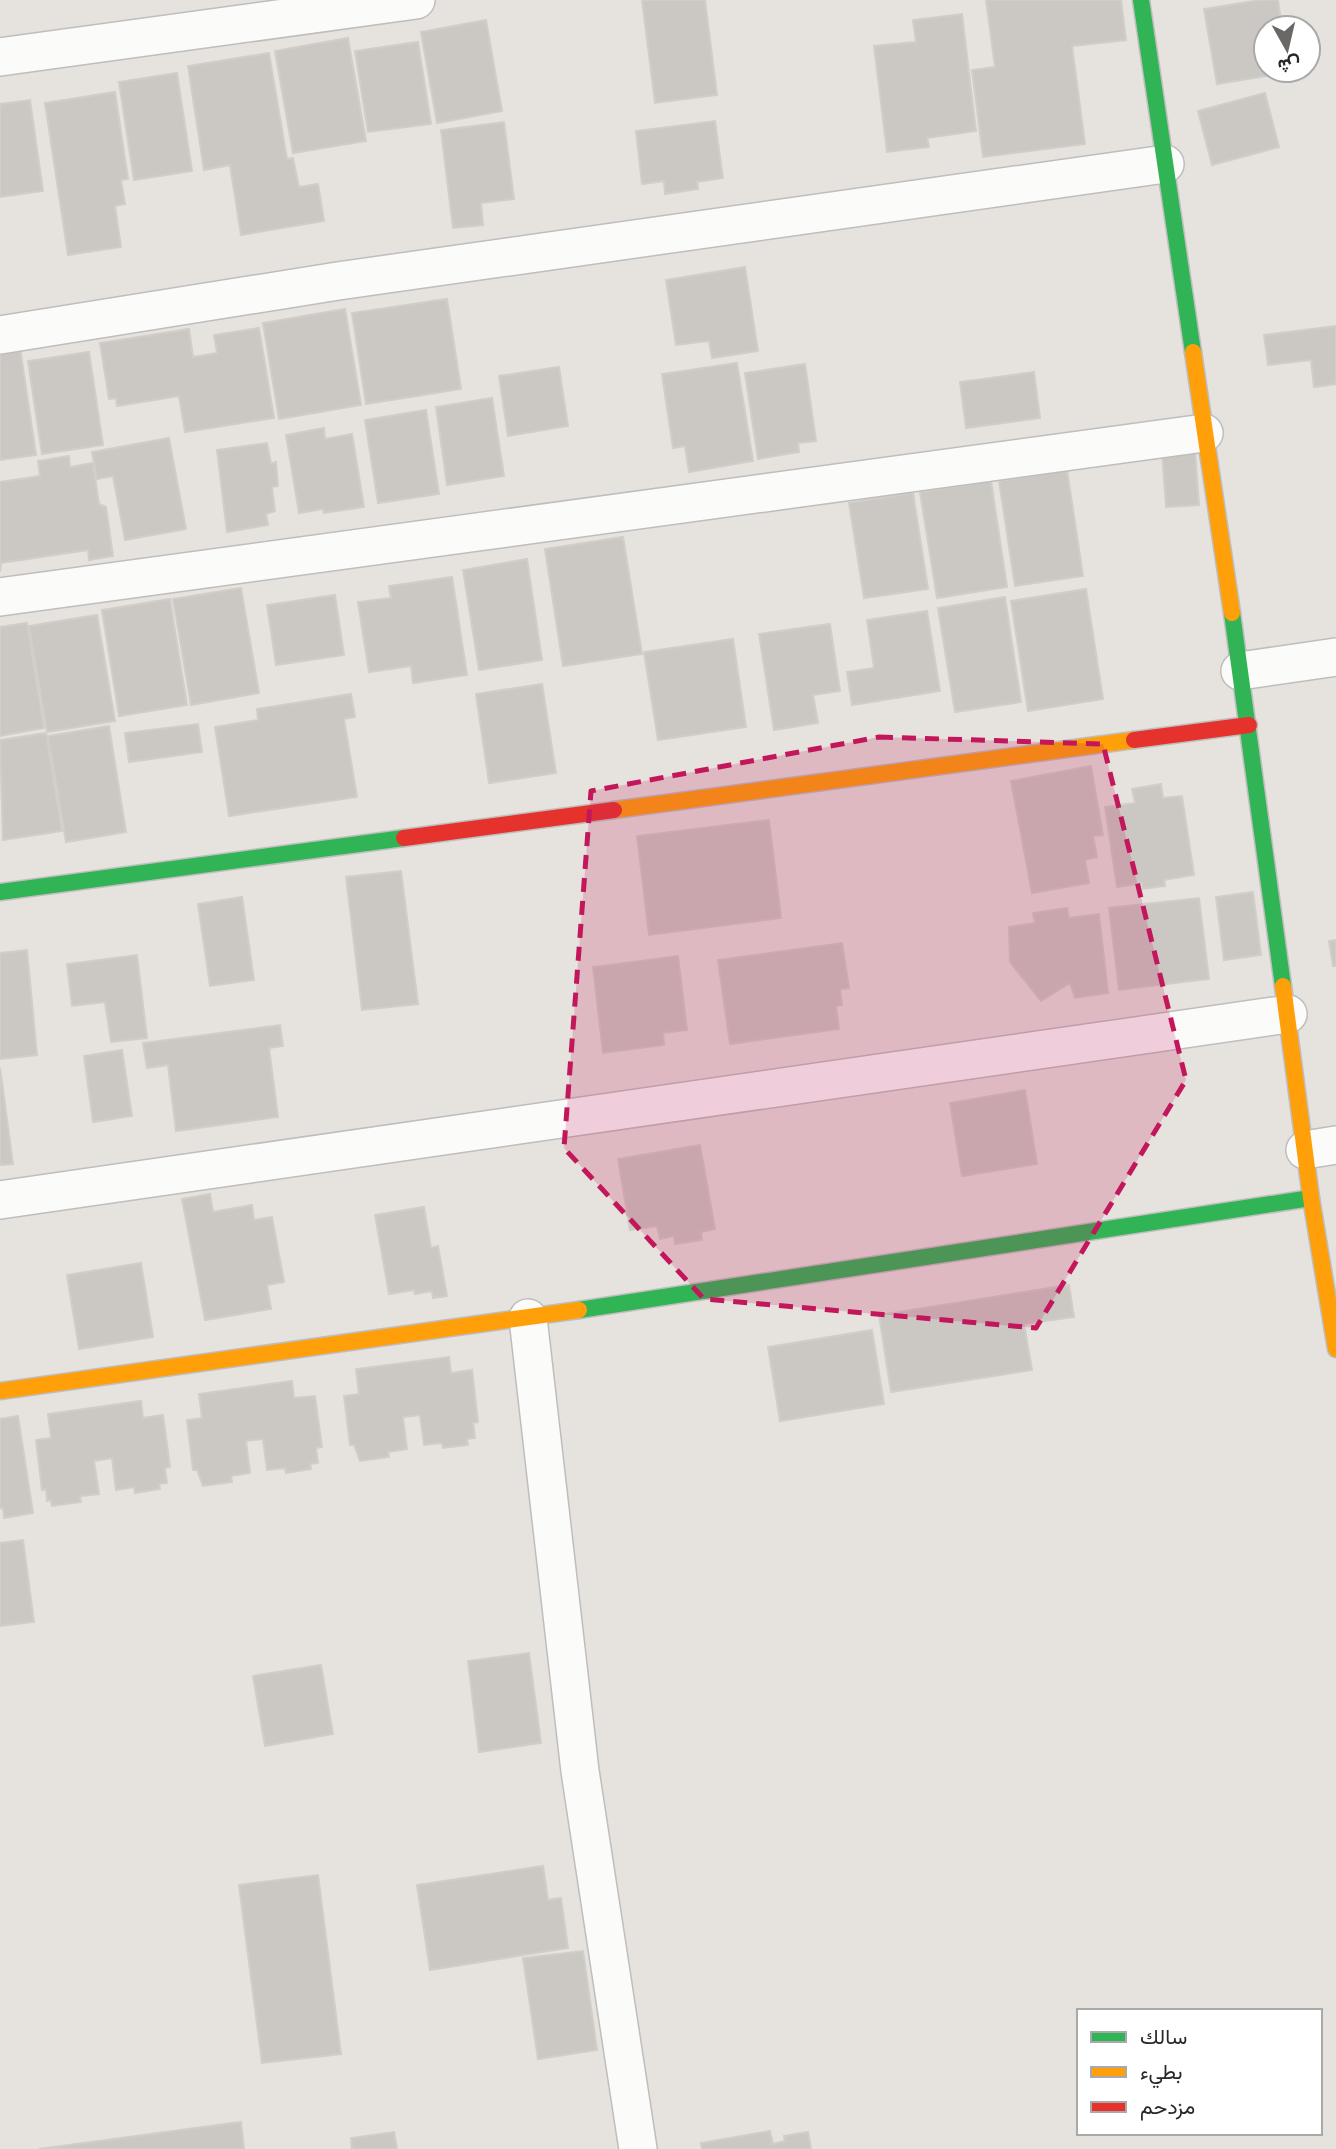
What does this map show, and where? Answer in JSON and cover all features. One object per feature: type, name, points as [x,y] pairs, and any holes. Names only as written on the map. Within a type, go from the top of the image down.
[{"type":"street","points":[[0,57],[416,0]]},
{"type":"street","points":[[1141,0],[1249,725],[1288,1014],[1321,1147],[1311,1198],[1336,1349]]},
{"type":"street","points":[[0,335],[338,281],[1165,164]]},
{"type":"street","points":[[0,597],[1204,433]]},
{"type":"street","points":[[1240,671],[1336,657]]},
{"type":"street","points":[[0,892],[1249,725]]},
{"type":"street","points":[[0,1200],[1288,1014]]},
{"type":"street","points":[[0,1391],[528,1318],[1311,1198]]},
{"type":"street","points":[[528,1318],[580,1771],[638,2149]]},
{"type":"highlighted area","points":[[879,737],[1103,744],[1186,1080],[1036,1328],[704,1299],[564,1148],[591,791]]},
{"type":"building","points":[[642,0],[705,0],[717,95],[655,103]]},
{"type":"building","points":[[986,0],[1121,0],[1126,40],[1072,46],[1085,144],[983,157],[972,70],[995,67]]},
{"type":"building","points":[[1260,0],[1278,0],[1280,14],[1252,14],[1252,78],[1217,84],[1204,9]]},
{"type":"building","points":[[962,14],[976,131],[927,138],[929,147],[887,152],[874,46],[916,42],[913,20]]},
{"type":"building","points":[[486,20],[502,111],[437,123],[421,32]]},
{"type":"building","points":[[348,38],[366,141],[293,153],[275,51]]},
{"type":"building","points":[[418,42],[431,124],[368,132],[355,51]]},
{"type":"building","points":[[269,53],[287,159],[293,158],[299,187],[318,184],[324,221],[241,235],[230,165],[204,170],[188,66]]},
{"type":"building","points":[[177,73],[192,171],[134,180],[119,82]]},
{"type":"building","points":[[115,92],[128,179],[121,180],[125,204],[115,206],[121,247],[68,255],[45,103]]},
{"type":"building","points":[[1265,93],[1279,147],[1212,165],[1198,111]]},
{"type":"building","points":[[30,100],[43,191],[0,197],[0,104]]},
{"type":"building","points":[[715,121],[723,178],[697,182],[698,189],[665,194],[664,181],[642,184],[636,131]]},
{"type":"building","points":[[504,122],[514,199],[481,203],[483,225],[453,228],[441,130]]},
{"type":"building","points":[[745,267],[758,351],[712,358],[709,341],[676,345],[666,280]]},
{"type":"building","points":[[447,299],[461,389],[366,404],[352,313]]},
{"type":"building","points":[[345,309],[361,405],[279,419],[263,323]]},
{"type":"building","points":[[1336,326],[1336,384],[1314,387],[1311,360],[1268,365],[1264,335]]},
{"type":"building","points":[[259,328],[274,418],[185,432],[179,396],[117,406],[116,398],[109,399],[100,343],[189,329],[193,357],[217,353],[214,335]]},
{"type":"building","points":[[20,348],[36,455],[0,460],[0,351]]},
{"type":"building","points":[[89,352],[103,445],[42,454],[28,361]]},
{"type":"building","points":[[737,363],[753,461],[689,472],[685,446],[673,448],[662,374]]},
{"type":"building","points":[[805,364],[816,441],[798,443],[799,452],[758,459],[745,373]]},
{"type":"building","points":[[559,367],[568,426],[508,436],[499,376]]},
{"type":"building","points":[[1034,372],[1040,418],[966,428],[960,382]]},
{"type":"building","points":[[492,398],[504,476],[447,485],[436,407]]},
{"type":"building","points":[[426,410],[439,494],[378,503],[365,420]]},
{"type":"building","points":[[324,428],[325,439],[352,434],[364,507],[324,513],[323,509],[299,513],[286,435]]},
{"type":"building","points":[[169,438],[186,529],[125,540],[113,476],[97,479],[92,452]]},
{"type":"building","points":[[267,443],[271,464],[276,462],[278,486],[272,487],[275,511],[266,514],[268,525],[227,532],[217,450]]},
{"type":"building","points":[[1195,450],[1199,505],[1166,507],[1162,452]]},
{"type":"building","points":[[69,456],[70,467],[93,463],[99,504],[106,507],[113,556],[89,560],[88,550],[1,563],[0,572],[0,482],[40,476],[38,461]]},
{"type":"building","points":[[1067,470],[1083,576],[1015,586],[999,481]]},
{"type":"building","points":[[991,481],[1007,587],[937,598],[920,492]]},
{"type":"building","points":[[913,493],[928,589],[864,598],[849,503]]},
{"type":"building","points":[[623,537],[642,654],[563,666],[545,549]]},
{"type":"building","points":[[527,559],[542,660],[479,670],[463,570]]},
{"type":"building","points":[[452,577],[467,675],[413,683],[411,666],[369,672],[358,602],[391,598],[389,586]]},
{"type":"building","points":[[241,588],[259,693],[191,705],[173,599]]},
{"type":"building","points":[[1086,589],[1103,699],[1028,711],[1011,601]]},
{"type":"building","points":[[335,595],[344,655],[276,665],[267,605]]},
{"type":"building","points":[[1005,597],[1021,702],[955,712],[938,608]]},
{"type":"building","points":[[170,599],[187,705],[119,716],[102,610]]},
{"type":"building","points":[[927,611],[940,691],[852,705],[847,672],[874,668],[867,620]]},
{"type":"building","points":[[97,615],[115,721],[47,732],[29,626]]},
{"type":"building","points":[[27,623],[44,728],[0,736],[0,627]]},
{"type":"building","points":[[830,624],[840,691],[813,695],[818,723],[774,730],[759,634]]},
{"type":"building","points":[[733,639],[746,727],[658,740],[644,652]]},
{"type":"building","points":[[542,684],[556,773],[489,783],[476,694]]},
{"type":"building","points":[[351,694],[355,717],[344,719],[357,797],[229,816],[215,727],[258,720],[257,709]]},
{"type":"building","points":[[198,724],[202,752],[129,762],[125,733]]},
{"type":"building","points":[[109,726],[126,832],[66,842],[48,736]]},
{"type":"building","points":[[46,733],[62,831],[3,840],[0,740]]},
{"type":"building","points":[[1091,766],[1103,835],[1093,836],[1097,857],[1085,860],[1089,883],[1032,893],[1011,781]]},
{"type":"building","points":[[1161,784],[1163,798],[1182,796],[1194,875],[1164,880],[1165,886],[1143,889],[1142,883],[1117,887],[1105,807],[1135,803],[1132,789]]},
{"type":"building","points":[[769,820],[781,918],[649,935],[637,836]]},
{"type":"building","points":[[401,871],[418,1004],[362,1010],[346,877]]},
{"type":"building","points":[[1253,892],[1261,955],[1224,960],[1216,897]]},
{"type":"building","points":[[242,897],[254,980],[210,986],[198,904]]},
{"type":"building","points":[[1199,898],[1209,979],[1119,990],[1109,908]]},
{"type":"building","points":[[1067,908],[1069,918],[1099,914],[1108,993],[1075,998],[1070,983],[1041,1001],[1010,962],[1009,927],[1035,923],[1033,913]]},
{"type":"building","points":[[1336,940],[1336,966],[1333,966],[1329,941]]},
{"type":"building","points":[[842,943],[849,988],[840,989],[842,1005],[836,1006],[839,1029],[730,1044],[718,960]]},
{"type":"building","points":[[27,950],[37,1055],[0,1059],[0,953]]},
{"type":"building","points":[[137,955],[147,1038],[111,1042],[105,1002],[72,1006],[67,964]]},
{"type":"building","points":[[678,956],[687,1030],[663,1033],[664,1045],[603,1053],[593,967]]},
{"type":"building","points":[[280,1025],[283,1046],[269,1048],[278,1117],[176,1131],[168,1065],[147,1068],[143,1043]]},
{"type":"building","points":[[122,1050],[132,1116],[93,1122],[84,1056]]},
{"type":"building","points":[[0,1068],[13,1164],[0,1165]]},
{"type":"building","points":[[1025,1090],[1037,1164],[962,1176],[950,1103]]},
{"type":"building","points":[[700,1145],[715,1229],[701,1232],[702,1240],[675,1244],[674,1236],[660,1239],[657,1226],[630,1230],[618,1159]]},
{"type":"building","points":[[210,1194],[213,1212],[252,1205],[254,1220],[272,1217],[284,1282],[267,1285],[271,1309],[205,1320],[182,1199]]},
{"type":"building","points":[[424,1207],[431,1248],[438,1246],[447,1296],[433,1298],[432,1291],[415,1294],[414,1290],[389,1294],[375,1215]]},
{"type":"building","points":[[141,1263],[153,1337],[79,1349],[67,1275]]},
{"type":"building","points":[[1069,1285],[1074,1317],[1024,1324],[1032,1370],[891,1392],[879,1315]]},
{"type":"building","points":[[872,1330],[884,1404],[780,1421],[768,1347]]},
{"type":"building","points":[[449,1357],[451,1373],[472,1370],[478,1422],[473,1423],[475,1438],[467,1439],[468,1445],[443,1448],[442,1443],[424,1445],[420,1415],[403,1417],[407,1449],[388,1452],[389,1457],[360,1461],[354,1445],[350,1445],[344,1396],[359,1394],[356,1369]]},
{"type":"building","points":[[292,1381],[294,1398],[315,1396],[322,1447],[316,1448],[318,1463],[310,1464],[311,1469],[286,1473],[285,1468],[267,1470],[263,1439],[246,1441],[250,1473],[231,1476],[232,1482],[203,1486],[197,1470],[193,1470],[187,1420],[202,1418],[199,1394]]},
{"type":"building","points":[[141,1401],[143,1418],[163,1415],[170,1467],[165,1468],[167,1483],[159,1484],[160,1489],[135,1493],[134,1487],[116,1490],[112,1458],[94,1461],[99,1494],[80,1496],[81,1502],[52,1506],[51,1500],[47,1501],[46,1489],[42,1490],[36,1440],[51,1438],[48,1414]]},
{"type":"building","points":[[18,1416],[33,1513],[4,1518],[3,1508],[0,1508],[0,1419]]},
{"type":"building","points":[[23,1540],[34,1622],[0,1626],[0,1543]]},
{"type":"building","points":[[529,1653],[541,1743],[479,1752],[468,1661]]},
{"type":"building","points":[[321,1665],[333,1734],[265,1746],[253,1676]]},
{"type":"building","points":[[543,1866],[548,1900],[561,1898],[568,1948],[430,1970],[417,1885]]},
{"type":"building","points":[[318,1875],[341,2054],[262,2063],[239,1885]]},
{"type":"building","points":[[583,1951],[597,2050],[538,2059],[523,1958]]},
{"type":"building","points":[[241,2122],[244,2149],[39,2149]]},
{"type":"building","points":[[770,2131],[773,2144],[785,2141],[784,2136],[808,2132],[811,2149],[702,2149],[701,2143]]},
{"type":"building","points":[[394,2132],[397,2149],[352,2149],[351,2138]]},
{"type":"traffic: fast","points":[[1141,0],[1193,352]]},
{"type":"traffic: fast","points":[[1232,613],[1283,986]]},
{"type":"traffic: fast","points":[[0,892],[404,838]]},
{"type":"traffic: fast","points":[[579,1310],[1311,1198]]},
{"type":"traffic: slow","points":[[1193,352],[1232,613]]},
{"type":"traffic: slow","points":[[614,810],[1134,740]]},
{"type":"traffic: slow","points":[[1283,986],[1311,1198],[1336,1349]]},
{"type":"traffic: slow","points":[[0,1391],[579,1310]]},
{"type":"traffic: jam","points":[[1134,740],[1249,725]]},
{"type":"traffic: jam","points":[[404,838],[614,810]]}]
